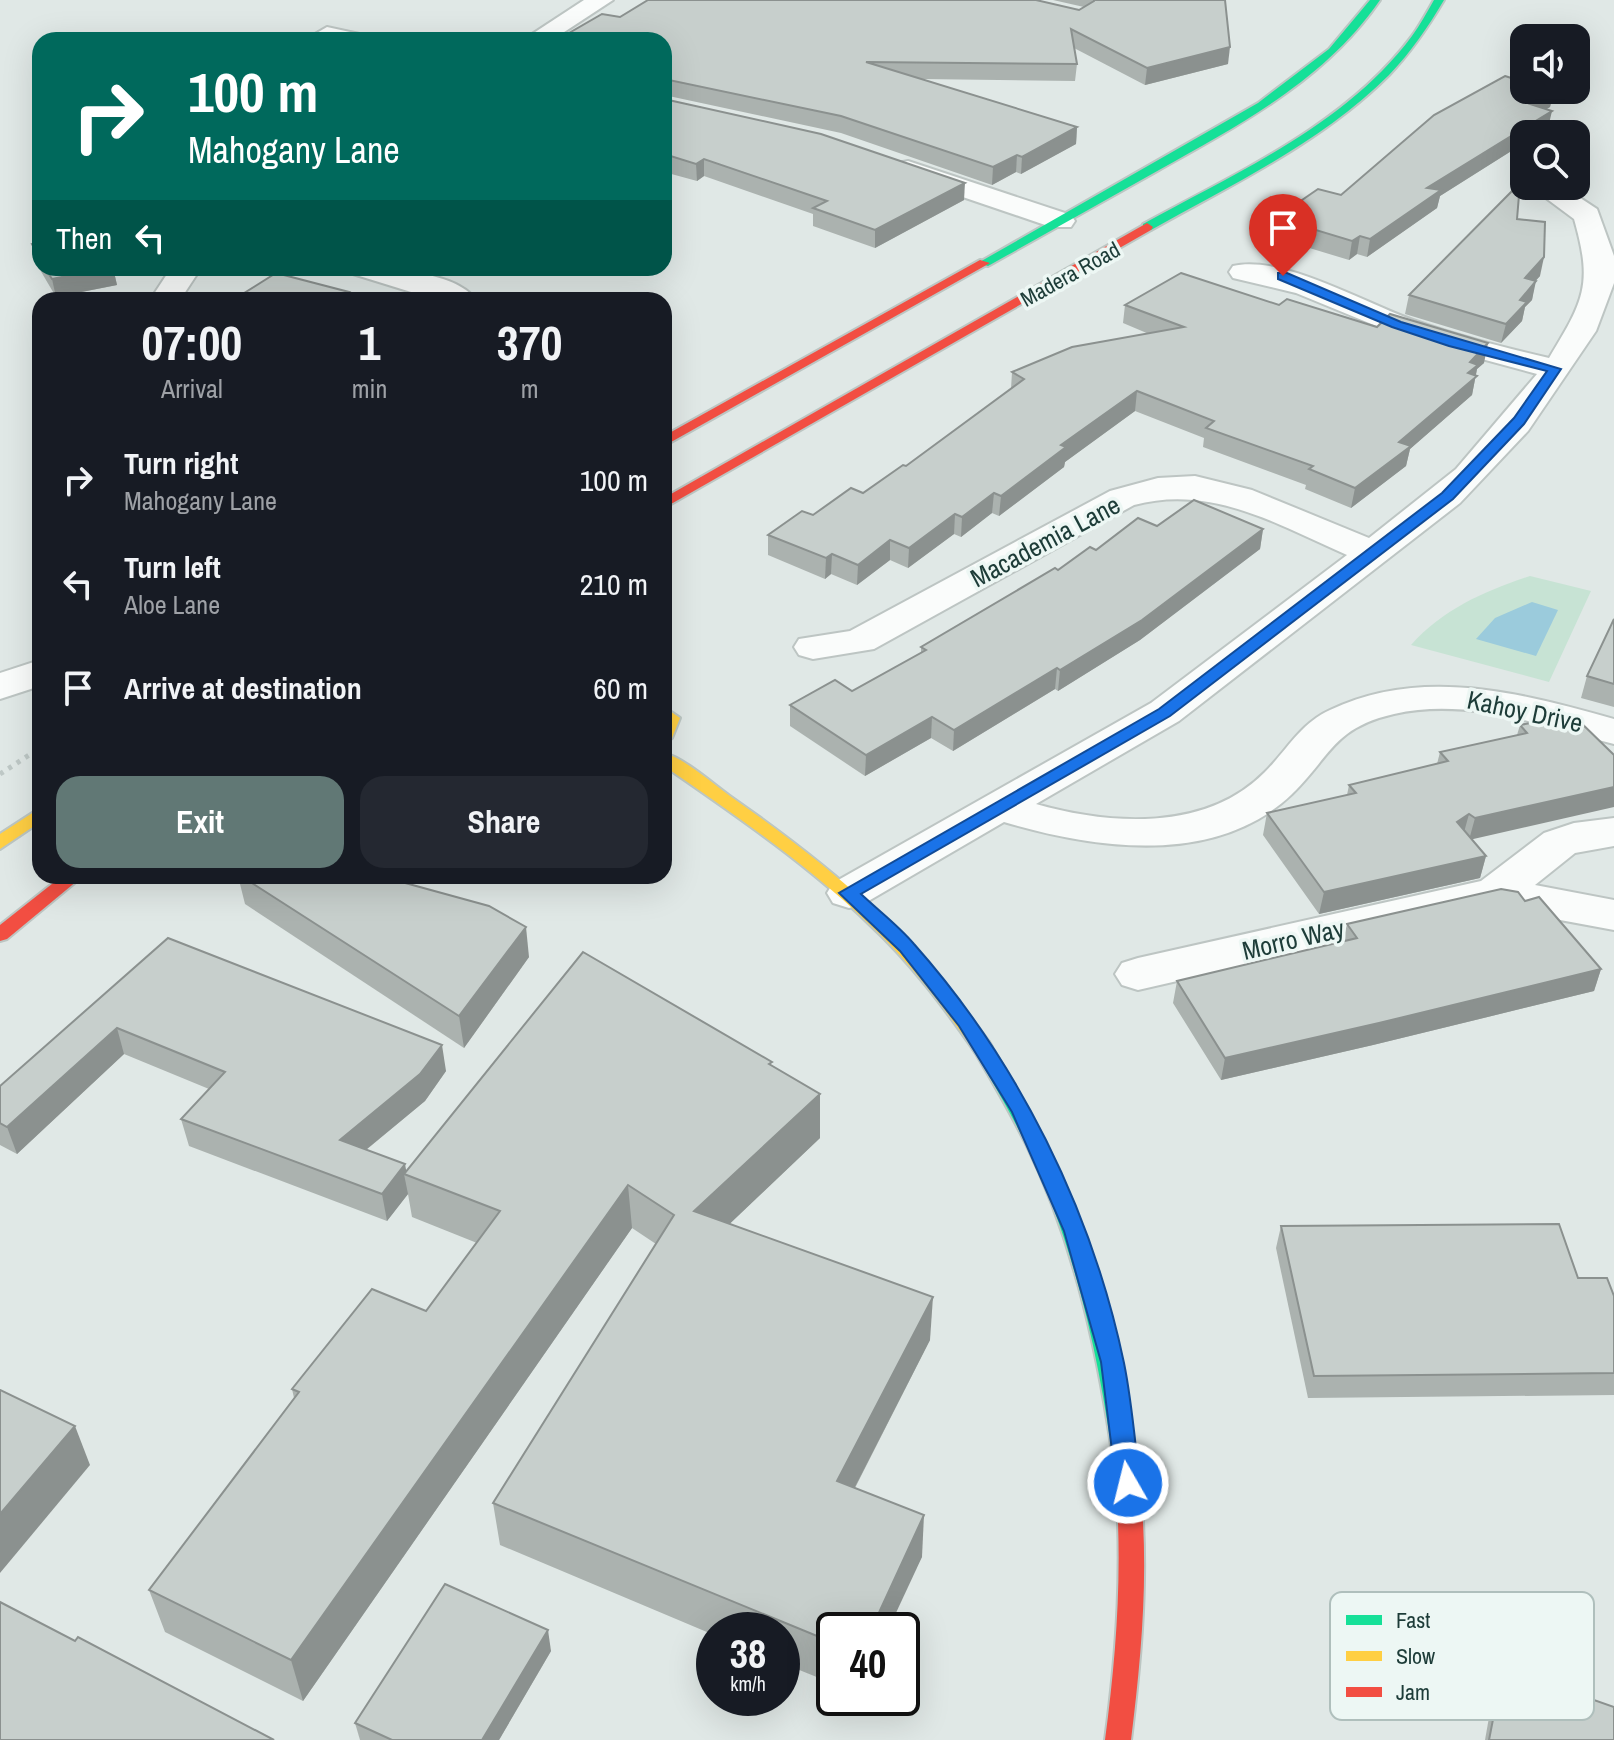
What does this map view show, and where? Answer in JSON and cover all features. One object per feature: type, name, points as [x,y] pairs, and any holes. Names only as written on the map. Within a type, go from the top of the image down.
[{"type":"main road","name":"Madera Road","points":[[672,438],[1189,151],[1294,85],[1332,53],[1375,0]]},
{"type":"main road","name":"Madera Road","points":[[672,499],[1253,167],[1340,110],[1391,67],[1439,0]]},
{"type":"main road","points":[[672,764],[788,845],[849,893],[906,946],[966,1021],[1021,1110],[1075,1231],[1112,1362],[1132,1513],[1129,1666],[1118,1740]]},
{"type":"main road","points":[[0,843],[32,820]]},
{"type":"main road","points":[[0,935],[64,884]]},
{"type":"street","points":[[548,32],[601,0]]},
{"type":"street","points":[[889,163],[1061,221]]},
{"type":"street","points":[[849,893],[1165,712],[1448,496],[1487,459],[1519,421],[1594,308],[1602,271],[1587,215],[1564,200]]},
{"type":"street","points":[[1244,272],[1283,276],[1396,324],[1453,344],[1555,369]]},
{"type":"street","points":[[393,276],[445,292]]},
{"type":"street","name":"Macademia Lane","points":[[813,647],[860,641],[1122,498],[1159,488],[1193,487],[1227,493],[1374,554]]},
{"type":"street","points":[[0,687],[32,675]]},
{"type":"street","name":"Kahoy Drive","points":[[1002,808],[1064,825],[1113,833],[1184,827],[1222,816],[1259,799],[1279,783],[1310,740],[1332,724],[1392,702],[1427,697],[1497,701],[1614,732]]},
{"type":"street","name":"Morro Way","points":[[1495,893],[1557,843],[1590,832],[1614,832]]},
{"type":"street","name":"Morro Way","points":[[1138,974],[1495,893],[1614,915]]},
{"type":"path","points":[[0,774],[32,753]]},
{"type":"green space","points":[[1530,576],[1591,591],[1549,682],[1411,645],[1451,611]]},
{"type":"water","points":[[1532,602],[1558,610],[1536,656],[1476,639],[1495,618]]},
{"type":"building","points":[[648,0],[1036,0],[1079,10],[1094,0],[1225,0],[1230,47],[1147,68],[1071,29],[1077,64],[866,62],[1077,127],[1022,157],[1017,155],[993,167],[841,116],[672,81],[672,32],[571,32],[602,14],[620,17]]},
{"type":"building","points":[[1505,76],[1510,78],[1510,104],[1530,104],[1552,111],[1537,120],[1510,120],[1510,137],[1427,188],[1441,190],[1370,239],[1360,236],[1352,241],[1276,218],[1318,189],[1341,195],[1434,115]]},
{"type":"building","points":[[672,101],[821,134],[965,183],[875,230],[813,208],[827,201],[704,159],[696,164],[672,156]]},
{"type":"building","points":[[1510,193],[1510,200],[1519,200],[1517,219],[1545,222],[1544,257],[1525,278],[1536,281],[1520,300],[1527,302],[1506,324],[1409,295]]},
{"type":"building","points":[[1181,273],[1279,305],[1287,299],[1377,327],[1390,314],[1488,343],[1470,362],[1478,365],[1468,373],[1477,376],[1399,442],[1411,446],[1355,488],[1309,469],[1313,466],[1206,428],[1214,421],[1137,391],[1061,445],[1066,447],[1001,496],[994,493],[962,517],[955,514],[909,548],[890,540],[858,565],[832,554],[826,558],[768,535],[802,511],[813,515],[851,488],[863,493],[903,465],[906,466],[1024,379],[1012,372],[1072,347],[1184,327],[1125,305]]},
{"type":"building","points":[[271,276],[288,276],[349,292],[246,292]]},
{"type":"building","points":[[1194,500],[1263,529],[1142,620],[954,730],[932,717],[866,755],[790,705],[835,680],[852,691],[926,650],[921,647],[1055,568],[1058,570],[1090,547],[1096,550],[1138,518],[1157,526]]},
{"type":"building","points":[[1614,619],[1614,684],[1587,676]]},
{"type":"building","points":[[1573,715],[1614,755],[1614,787],[1475,818],[1469,814],[1457,822],[1486,856],[1324,892],[1267,813],[1356,793],[1349,785],[1448,761],[1440,752],[1527,733],[1520,725]]},
{"type":"building","points":[[253,884],[409,884],[489,906],[526,927],[459,1016]]},
{"type":"building","points":[[1501,889],[1518,892],[1525,901],[1539,897],[1601,969],[1225,1058],[1177,981],[1357,938],[1347,924]]},
{"type":"building","points":[[168,938],[442,1045],[420,1074],[340,1140],[405,1164],[382,1194],[181,1119],[225,1072],[117,1028],[7,1127],[0,1123],[0,1086]]},
{"type":"building","points":[[583,952],[772,1062],[769,1064],[820,1094],[694,1211],[933,1297],[837,1481],[924,1515],[879,1612],[816,1612],[816,1636],[800,1629],[800,1612],[758,1612],[493,1503],[674,1215],[628,1185],[291,1660],[149,1590],[299,1392],[292,1389],[372,1289],[426,1311],[500,1211],[404,1174]]},
{"type":"building","points":[[1559,1224],[1578,1278],[1607,1278],[1614,1296],[1614,1373],[1314,1376],[1281,1226]]},
{"type":"building","points":[[0,1390],[75,1426],[0,1514]]},
{"type":"building","points":[[445,1584],[548,1630],[482,1740],[392,1740],[355,1723]]},
{"type":"building","points":[[0,1602],[75,1641],[78,1637],[274,1740],[0,1740]]},
{"type":"building","points":[[1594,1700],[1614,1707],[1614,1740],[1489,1740],[1493,1720],[1594,1720]]},
{"type":"traffic: fast","points":[[984,263],[1262,106],[1316,66],[1348,36],[1375,0]]},
{"type":"traffic: fast","points":[[1147,227],[1269,159],[1350,104],[1386,72],[1416,38],[1439,0]]},
{"type":"traffic: fast","points":[[982,1047],[1037,1146],[1079,1252],[1108,1362],[1127,1474]]},
{"type":"traffic: slow","points":[[672,764],[798,853],[877,920],[948,1000],[982,1047]]},
{"type":"traffic: slow","points":[[0,843],[32,820]]},
{"type":"traffic: jam","points":[[672,499],[1147,227]]},
{"type":"traffic: jam","points":[[672,438],[984,263]]},
{"type":"traffic: jam","points":[[0,935],[64,884]]},
{"type":"traffic: jam","points":[[1118,1740],[1131,1607],[1132,1541],[1127,1474]]},
{"type":"route","points":[[1128,1483],[1112,1362],[1075,1231],[1021,1110],[966,1021],[906,946],[849,893],[1165,712],[1448,496],[1487,459],[1519,421],[1555,369],[1453,344],[1396,324],[1283,276]]}]
